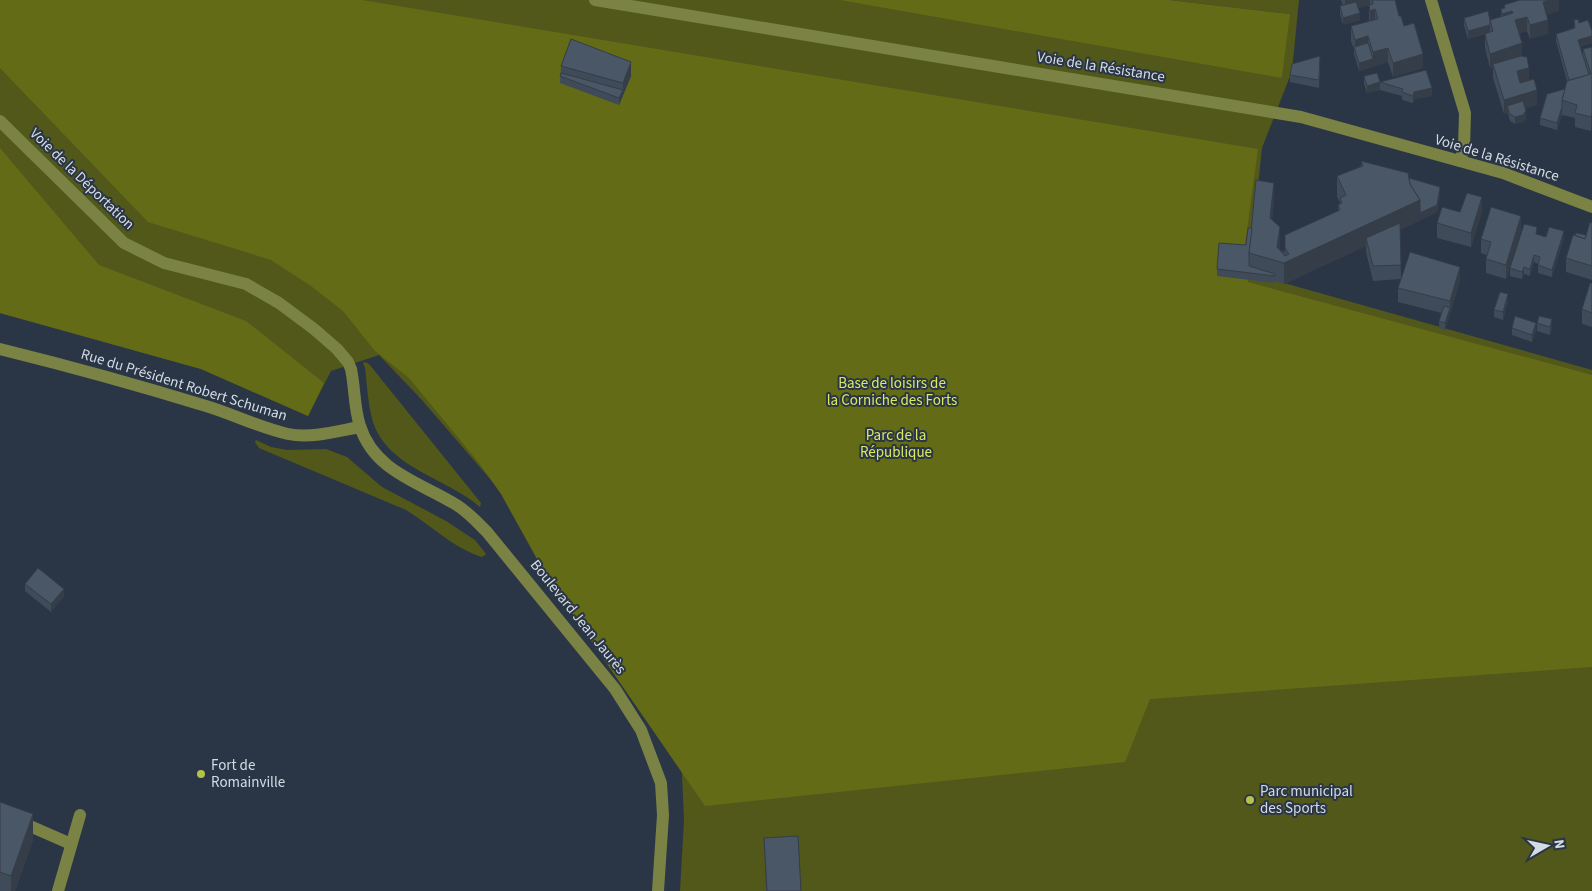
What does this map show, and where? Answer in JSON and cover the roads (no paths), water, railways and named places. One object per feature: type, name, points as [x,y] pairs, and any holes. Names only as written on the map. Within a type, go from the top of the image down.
[{"type":"street","name":"Voie de la Résistance","points":[[595,0],[1301,117],[1504,173],[1592,207]]},
{"type":"street","points":[[1432,0],[1465,113],[1464,148],[1460,161]]},
{"type":"street","name":"Voie de la Déportation","points":[[0,121],[124,243],[164,263],[246,284],[279,304],[314,329],[348,362],[353,376],[360,427]]},
{"type":"street","name":"Rue du Président Robert Schuman","points":[[0,349],[158,391],[289,434],[306,435],[360,427]]},
{"type":"street","name":"Boulevard Jean Jaurès","points":[[360,427],[369,447],[384,464],[406,479],[456,504],[482,527],[615,688],[641,730],[661,783],[663,815],[658,891]]},
{"type":"street","points":[[0,814],[71,844]]},
{"type":"street","points":[[58,891],[80,815]]},
{"type":"place","name":"Fort de Romainville","points":[[201,774]]},
{"type":"place","name":"Parc municipal des Sports","points":[[1250,800]]},
{"type":"park label","name":"Base de loisirs de la Corniche des Forts","points":[[892,392]]},
{"type":"park label","name":"Parc de la République","points":[[896,444]]}]
